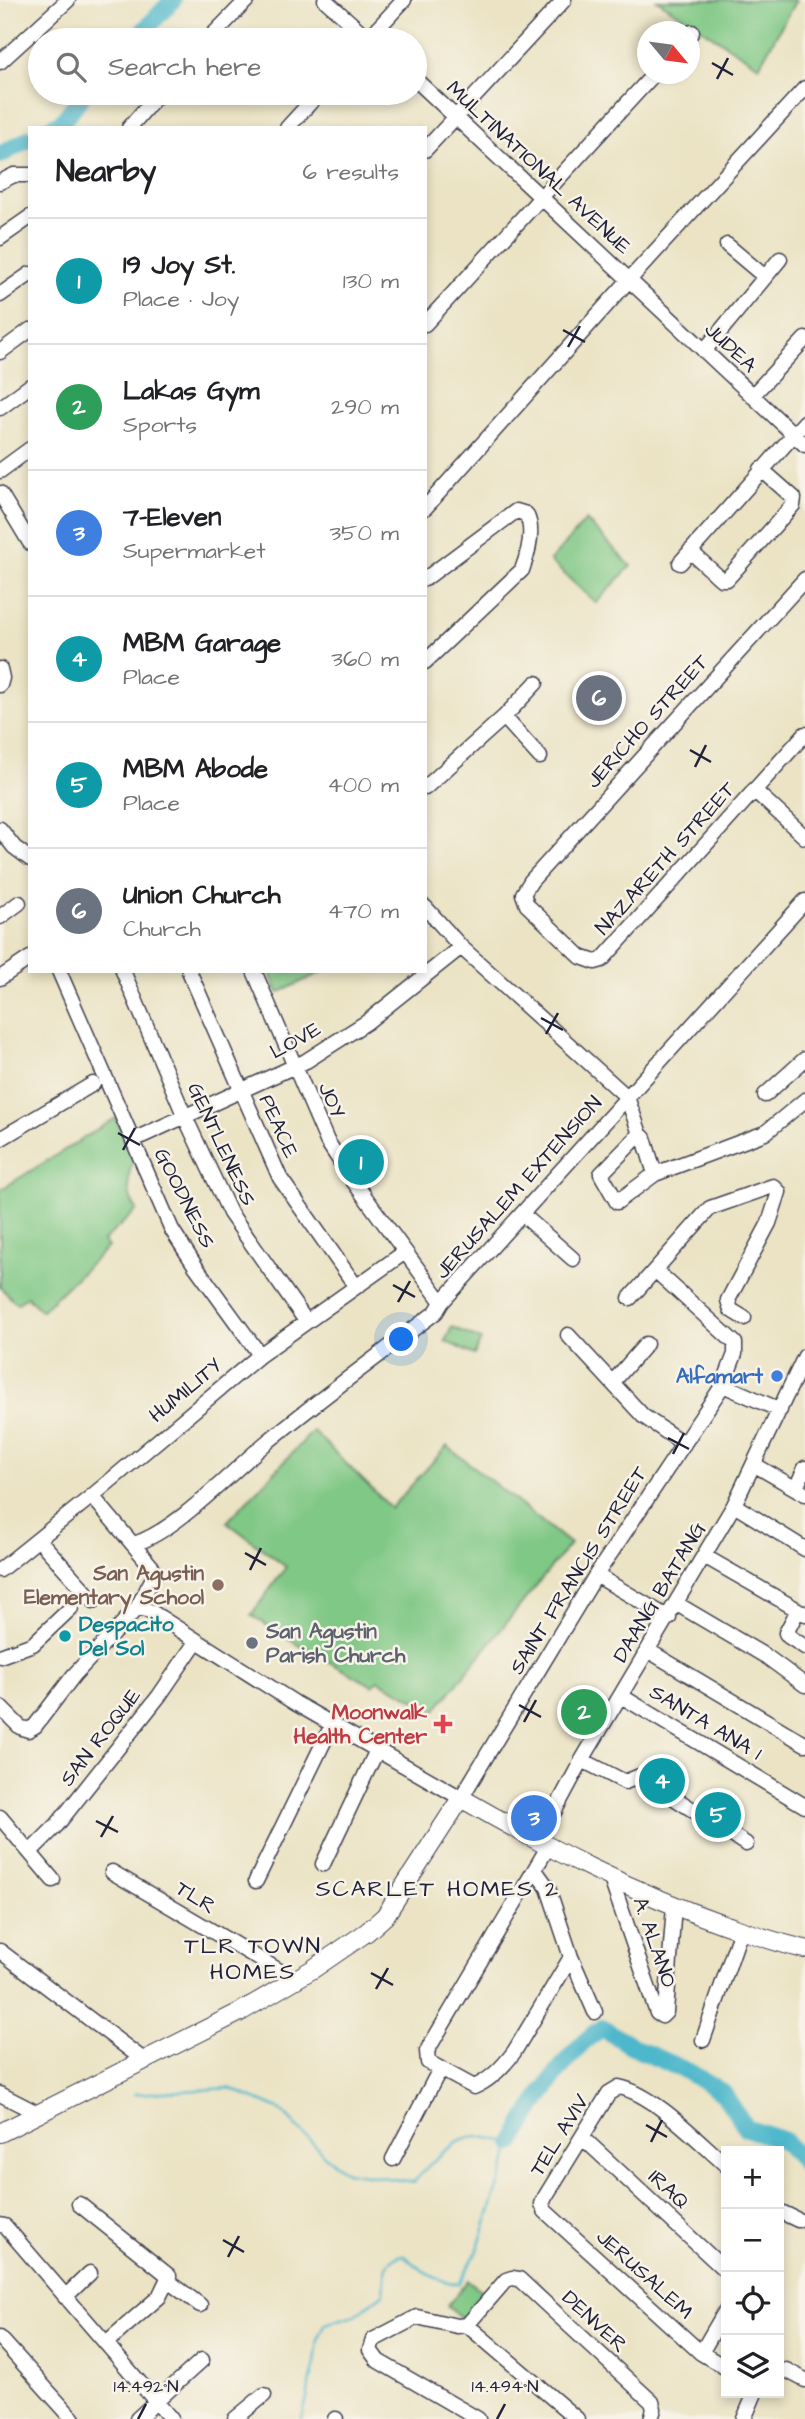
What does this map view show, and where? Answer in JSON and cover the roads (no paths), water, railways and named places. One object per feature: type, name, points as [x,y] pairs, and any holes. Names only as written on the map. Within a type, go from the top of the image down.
[{"type":"main road","points":[[0,2133],[33,2111],[145,2061],[242,2011],[295,1980],[368,1931],[385,1916],[461,1798],[543,1845],[611,1879],[674,1906],[805,1950]]},
{"type":"street","points":[[37,28],[68,0]]},
{"type":"street","points":[[220,28],[247,0]]},
{"type":"street","points":[[325,0],[355,28]]},
{"type":"street","points":[[379,28],[404,0]]},
{"type":"street","points":[[427,148],[564,0]]},
{"type":"street","points":[[0,62],[28,36]]},
{"type":"street","points":[[427,322],[645,84]]},
{"type":"street","name":"MULTINATIONAL AVENUE","points":[[427,90],[629,280],[805,88]]},
{"type":"street","points":[[131,126],[149,105]]},
{"type":"street","points":[[289,126],[308,105]]},
{"type":"street","points":[[0,182],[14,176],[28,175]]},
{"type":"street","points":[[0,238],[28,218]]},
{"type":"street","points":[[727,245],[765,277]]},
{"type":"street","points":[[705,351],[780,259]]},
{"type":"street","points":[[0,295],[28,275]]},
{"type":"street","points":[[427,506],[629,280]]},
{"type":"street","name":"JUDEA","points":[[629,280],[805,445]]},
{"type":"street","points":[[0,352],[28,331]]},
{"type":"street","points":[[752,396],[805,339]]},
{"type":"street","points":[[0,408],[28,387]]},
{"type":"street","points":[[680,563],[805,422]]},
{"type":"street","points":[[0,471],[28,451]]},
{"type":"street","points":[[690,551],[721,579],[727,579],[793,505],[794,498],[761,470]]},
{"type":"street","points":[[0,493],[28,540]]},
{"type":"street","points":[[427,578],[516,511],[526,514],[530,522],[528,555],[522,570],[427,660]]},
{"type":"street","name":"JERICHO STREET","points":[[523,894],[531,881],[805,579]]},
{"type":"street","points":[[0,669],[0,685]]},
{"type":"street","points":[[427,786],[504,717],[536,683]]},
{"type":"street","points":[[504,717],[540,757]]},
{"type":"street","name":"NAZARETH STREET","points":[[523,894],[527,905],[581,957],[595,962],[602,960],[805,734]]},
{"type":"street","points":[[754,790],[805,837]]},
{"type":"street","points":[[0,831],[28,857]]},
{"type":"street","name":"JERUSALEM EXTENSION","points":[[134,1544],[151,1538],[176,1521],[299,1416],[436,1312],[442,1302],[805,901]]},
{"type":"street","points":[[1,914],[19,903]]},
{"type":"street","points":[[427,909],[461,947],[627,1097],[655,1174]]},
{"type":"street","name":"LOVE","points":[[133,1140],[294,1067],[367,1022],[461,947]]},
{"type":"street","points":[[0,978],[28,959]]},
{"type":"street","name":"GOODNESS","points":[[60,973],[172,1230],[260,1355]]},
{"type":"street","name":"GENTLENESS","points":[[124,973],[229,1213],[306,1321]]},
{"type":"street","name":"PEACE","points":[[189,973],[279,1178],[355,1285]]},
{"type":"street","name":"JOY","points":[[255,973],[327,1141],[442,1302]]},
{"type":"street","points":[[765,1095],[805,1059]]},
{"type":"street","points":[[0,1139],[93,1084]]},
{"type":"street","points":[[640,1134],[603,1170],[601,1177],[617,1202],[655,1174],[765,1133],[805,1100]]},
{"type":"street","points":[[630,1298],[710,1208],[770,1186],[776,1188],[778,1195],[769,1223],[728,1300],[731,1310],[744,1318]]},
{"type":"street","points":[[522,1214],[573,1259]]},
{"type":"street","name":"HUMILITY","points":[[0,1570],[260,1355],[405,1252]]},
{"type":"street","name":"SAINT FRANCIS STREET","points":[[461,1798],[596,1575],[723,1385],[735,1354],[735,1343],[654,1269]]},
{"type":"street","points":[[568,1335],[643,1416],[684,1444]]},
{"type":"street","points":[[613,1381],[646,1344]]},
{"type":"street","name":"DAANG BATANG","points":[[440,2069],[428,2062],[427,2052],[535,1870],[543,1845],[582,1760],[734,1505],[803,1367]]},
{"type":"street","points":[[723,1385],[780,1410]]},
{"type":"street","points":[[755,1465],[800,1491],[805,1468]]},
{"type":"street","points":[[0,1707],[20,1727],[28,1730],[35,1726],[74,1675],[137,1608],[155,1573],[134,1544],[92,1496]]},
{"type":"street","points":[[734,1505],[805,1549]]},
{"type":"street","points":[[39,1540],[94,1601]]},
{"type":"street","points":[[704,1556],[802,1612],[786,1634],[805,1647]]},
{"type":"street","points":[[596,1575],[669,1618]]},
{"type":"street","points":[[677,1604],[767,1657],[805,1685]]},
{"type":"street","points":[[0,1656],[33,1644],[71,1608]]},
{"type":"street","points":[[137,1608],[150,1611],[332,1725],[461,1798]]},
{"type":"street","name":"SAN ROQUE","points":[[30,1852],[66,1814],[159,1696],[196,1642]]},
{"type":"street","points":[[649,1651],[805,1744]]},
{"type":"street","name":"SANTA ANA 1","points":[[621,1696],[805,1806]]},
{"type":"street","points":[[256,1881],[332,1725]]},
{"type":"street","points":[[323,1864],[377,1750]]},
{"type":"street","points":[[582,1760],[625,1782],[640,1776],[746,1844]]},
{"type":"street","points":[[0,1817],[53,1880]]},
{"type":"street","points":[[535,1870],[548,1888],[571,1958],[595,2012]]},
{"type":"street","name":"TLR","points":[[112,1872],[295,1980]]},
{"type":"street","name":"A. ALANO","points":[[611,1879],[638,1961],[657,2013],[661,2016],[666,2012],[674,1906]]},
{"type":"street","points":[[703,2040],[741,1930]]},
{"type":"street","points":[[0,1951],[145,2061]]},
{"type":"street","points":[[393,2159],[440,2069],[474,2087],[490,2079],[514,2052],[571,1958]]},
{"type":"street","name":"TEL AVIV","points":[[542,2204],[609,2093],[614,2089],[626,2089],[656,2105],[721,2161]]},
{"type":"street","points":[[0,2094],[33,2111]]},
{"type":"street","name":"IRAQ","points":[[583,2138],[721,2266]]},
{"type":"street","points":[[79,2204],[200,2305]]},
{"type":"street","name":"JERUSALEM","points":[[542,2204],[545,2210],[701,2353],[721,2365]]},
{"type":"street","points":[[784,2215],[798,2220]]},
{"type":"street","points":[[0,2225],[5,2226],[171,2419]]},
{"type":"street","points":[[65,2297],[90,2273]]},
{"type":"street","points":[[106,2343],[159,2297],[169,2278]]},
{"type":"street","name":"DENVER","points":[[467,2325],[506,2280],[519,2279],[652,2402],[654,2409],[651,2419]]},
{"type":"street","points":[[478,2419],[378,2361],[370,2350],[373,2340],[417,2317],[457,2326],[467,2325],[577,2419]]},
{"type":"street","points":[[701,2353],[721,2319]]},
{"type":"street","points":[[0,2338],[73,2419]]},
{"type":"street","points":[[137,2419],[202,2360]]},
{"type":"street","points":[[786,2370],[805,2380]]},
{"type":"street","points":[[235,2419],[264,2395]]},
{"type":"street","points":[[747,2418],[753,2398]]},
{"type":"waterway","points":[[146,28],[173,0]]},
{"type":"waterway","points":[[54,126],[62,122],[75,105]]},
{"type":"waterway","points":[[0,155],[28,139]]},
{"type":"waterway","points":[[513,2143],[563,2065],[602,2028],[639,2050],[689,2072],[723,2093],[746,2128],[783,2140],[805,2164]]},
{"type":"waterway","points":[[134,2094],[229,2088],[281,2110],[325,2156],[346,2172],[414,2182],[435,2160],[462,2141],[480,2137],[513,2143],[476,2253],[459,2284],[443,2281],[429,2274],[404,2255],[392,2260],[386,2268],[384,2293],[355,2315],[325,2324],[318,2340],[302,2419]]},
{"type":"place","name":"Union Church","points":[[599,698]]},
{"type":"place","name":"19 Joy St.","points":[[361,1162]]},
{"type":"place","name":"Alfamart","points":[[777,1376]]},
{"type":"place","name":"San Agustin Elementary School","points":[[218,1585]]},
{"type":"place","name":"Despacito Del Sol","points":[[65,1636]]},
{"type":"place","name":"San Agustin Parish Church","points":[[252,1643]]},
{"type":"place","name":"Lakas Gym","points":[[584,1712]]},
{"type":"place","name":"Moonwalk Health Center","points":[[443,1724]]},
{"type":"place","name":"MBM Garage","points":[[662,1781]]},
{"type":"place","name":"MBM Abode","points":[[718,1815]]},
{"type":"place","name":"7-Eleven","points":[[534,1818]]},
{"type":"district","name":"SCARLET HOMES 2","points":[[438,1888]]},
{"type":"district","name":"TLR TOWN HOMES","points":[[253,1958]]}]
